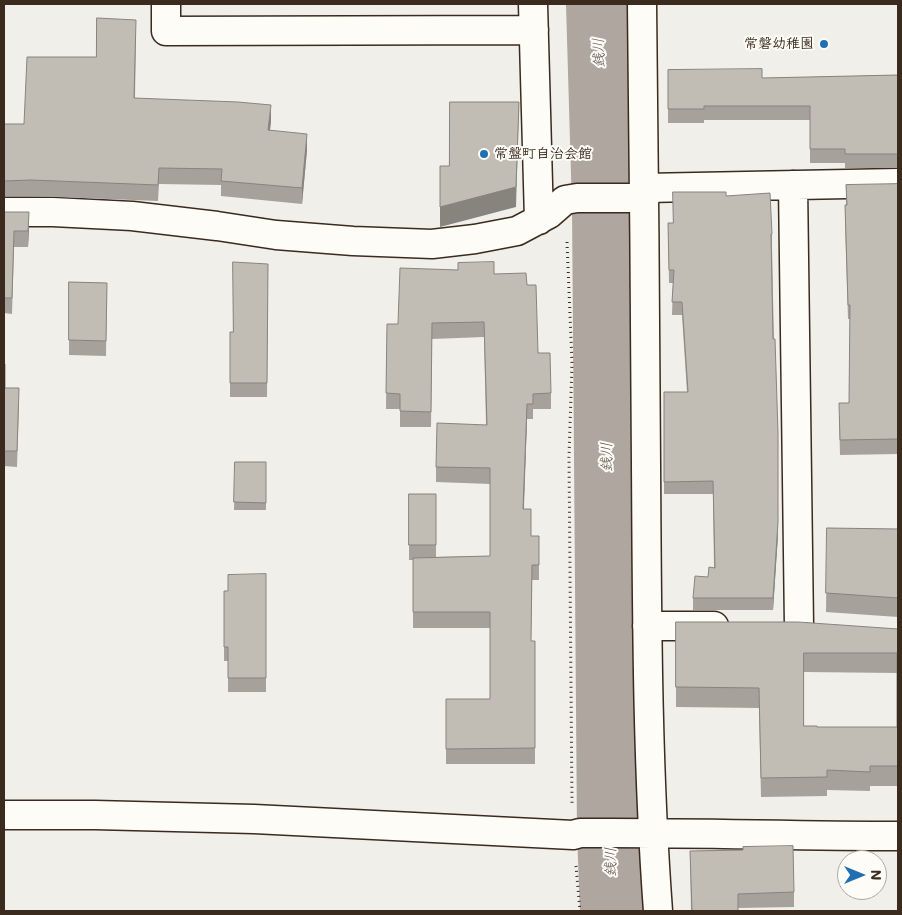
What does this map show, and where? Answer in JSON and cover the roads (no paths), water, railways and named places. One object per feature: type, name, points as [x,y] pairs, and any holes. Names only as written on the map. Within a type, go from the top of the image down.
[{"type":"street","points":[[166,4],[166,31],[533,17],[539,220]]},
{"type":"street","points":[[642,4],[640,195],[647,626],[647,833],[658,911]]},
{"type":"street","points":[[4,212],[53,212],[132,216],[276,235],[353,241],[432,244],[475,240],[517,231],[539,220],[571,199],[793,185],[898,183]]},
{"type":"street","points":[[771,626],[809,627],[793,185]]},
{"type":"street","points":[[647,626],[742,626]]},
{"type":"street","points":[[4,815],[254,819],[576,834],[898,836]]},
{"type":"waterway","name":"銭川","points":[[598,4],[604,208],[609,833],[612,911]]},
{"type":"place","name":"常磐幼稚園","points":[[824,44]]},
{"type":"place","name":"常盤町自治会館","points":[[484,154]]}]
